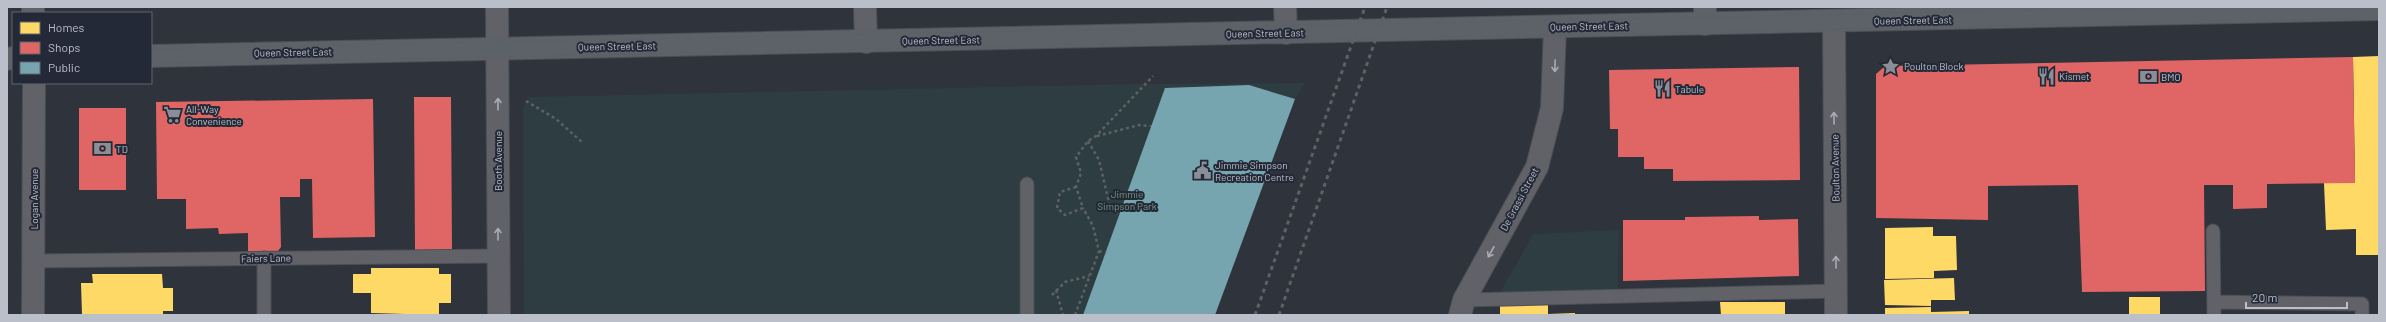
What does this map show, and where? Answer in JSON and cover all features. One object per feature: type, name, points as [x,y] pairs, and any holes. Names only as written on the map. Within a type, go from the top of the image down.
[{"type":"main road","name":"Queen Street East","points":[[152,56],[1555,27],[1705,16],[2379,9]]},
{"type":"street","name":"Booth Avenue","points":[[497,7],[498,315]]},
{"type":"street","points":[[866,7],[866,42]]},
{"type":"street","points":[[1285,7],[1286,33]]},
{"type":"street","name":"Boulton Avenue","points":[[1836,315],[1837,14]]},
{"type":"street","name":"De Grassi Street","points":[[1462,308],[1537,167],[1552,108],[1555,27]]},
{"type":"street","name":"Logan Avenue","points":[[33,315],[34,84]]},
{"type":"lane","points":[[1027,184],[1027,315]]},
{"type":"lane","points":[[2213,231],[2214,308],[2362,304],[2362,315]]},
{"type":"lane","name":"Faiers Lane","points":[[33,261],[498,256]]},
{"type":"lane","points":[[264,258],[264,315]]},
{"type":"lane","points":[[1462,308],[1836,291]]},
{"type":"path","points":[[1075,315],[1099,251],[1094,226],[1083,208],[1076,187],[1081,172],[1076,157],[1088,141],[1096,136],[1154,76]]},
{"type":"path","points":[[521,97],[556,119],[583,143]]},
{"type":"path","points":[[1096,136],[1129,127],[1151,126]]},
{"type":"path","points":[[1088,141],[1099,160],[1111,212],[1119,214]]},
{"type":"path","points":[[1076,187],[1060,192],[1057,208],[1065,214],[1083,208]]},
{"type":"path","points":[[1099,251],[1106,253]]},
{"type":"path","points":[[1063,315],[1055,290],[1065,282],[1089,276]]},
{"type":"green space","name":"Jimmie Simpson Park","points":[[1305,83],[1295,99],[1215,315],[524,315],[523,108],[526,100],[530,97],[1138,84]]},
{"type":"green space","points":[[1619,230],[1618,291],[1500,293],[1533,234]]},
{"type":"building: Homes","points":[[2379,56],[2379,255],[2356,255],[2356,229],[2326,230],[2324,183],[2355,183],[2353,57]]},
{"type":"building: Homes","points":[[1933,227],[1933,236],[1956,236],[1957,270],[1934,271],[1934,278],[1885,279],[1885,228]]},
{"type":"building: Homes","points":[[371,268],[439,268],[439,274],[451,274],[451,303],[439,303],[439,315],[371,313],[371,293],[353,293],[353,274],[371,274]]},
{"type":"building: Homes","points":[[92,274],[162,274],[163,288],[173,288],[173,311],[163,311],[163,315],[82,315],[81,283],[93,283]]},
{"type":"building: Homes","points":[[1954,278],[1955,300],[1931,300],[1931,306],[1885,305],[1884,280]]},
{"type":"building: Homes","points":[[2129,297],[2160,297],[2160,315],[2129,315]]},
{"type":"building: Homes","points":[[1720,302],[1785,302],[1785,315],[1721,315]]},
{"type":"building: Homes","points":[[1548,304],[1548,314],[1575,313],[1575,315],[1500,315],[1500,305]]},
{"type":"building: Homes","points":[[1931,307],[1931,312],[1969,311],[1969,315],[1885,315],[1885,308]]},
{"type":"building: Shops","points":[[2353,57],[2355,183],[2267,184],[2267,208],[2233,209],[2233,185],[2204,185],[2205,291],[2082,292],[2078,185],[1988,186],[1988,220],[1876,218],[1876,74],[1885,66]]},
{"type":"building: Shops","points":[[1799,67],[1800,180],[1673,181],[1673,169],[1644,169],[1644,157],[1618,157],[1618,129],[1610,129],[1609,70]]},
{"type":"building: Shops","points":[[414,97],[451,97],[452,250],[415,250]]},
{"type":"building: Shops","points":[[373,99],[375,237],[313,238],[312,179],[300,179],[300,197],[280,197],[281,247],[275,255],[248,255],[248,233],[219,234],[218,228],[186,229],[186,199],[157,199],[156,102]]},
{"type":"building: Shops","name":"TD","points":[[79,108],[126,108],[126,190],[79,190]]},
{"type":"building: Shops","points":[[1759,216],[1759,220],[1798,219],[1799,276],[1623,281],[1623,220],[1685,220],[1685,217]]},
{"type":"building: Public","name":"Jimmie Simpson Recreation Centre","points":[[1249,85],[1295,99],[1215,315],[1083,315],[1165,88]]},
{"type":"tram line","points":[[152,49],[2206,7]]},
{"type":"tram line","points":[[152,64],[2379,18]]},
{"type":"tram line","points":[[7,51],[12,51]]},
{"type":"tram line","points":[[7,66],[12,66]]},
{"type":"railway","points":[[1255,315],[1365,7]]},
{"type":"railway","points":[[1279,315],[1387,7]]},
{"type":"place","name":"Poulton Block","points":[[1891,66]]},
{"type":"place","name":"Kismet","points":[[2046,76]]},
{"type":"place","name":"BMO","points":[[2148,77]]},
{"type":"place","name":"Tabule","points":[[1662,89]]},
{"type":"place","name":"All-Way Convenience","points":[[173,115]]},
{"type":"place","name":"TD","points":[[103,149]]},
{"type":"place","name":"Jimmie Simpson Recreation Centre","points":[[1202,171]]}]
